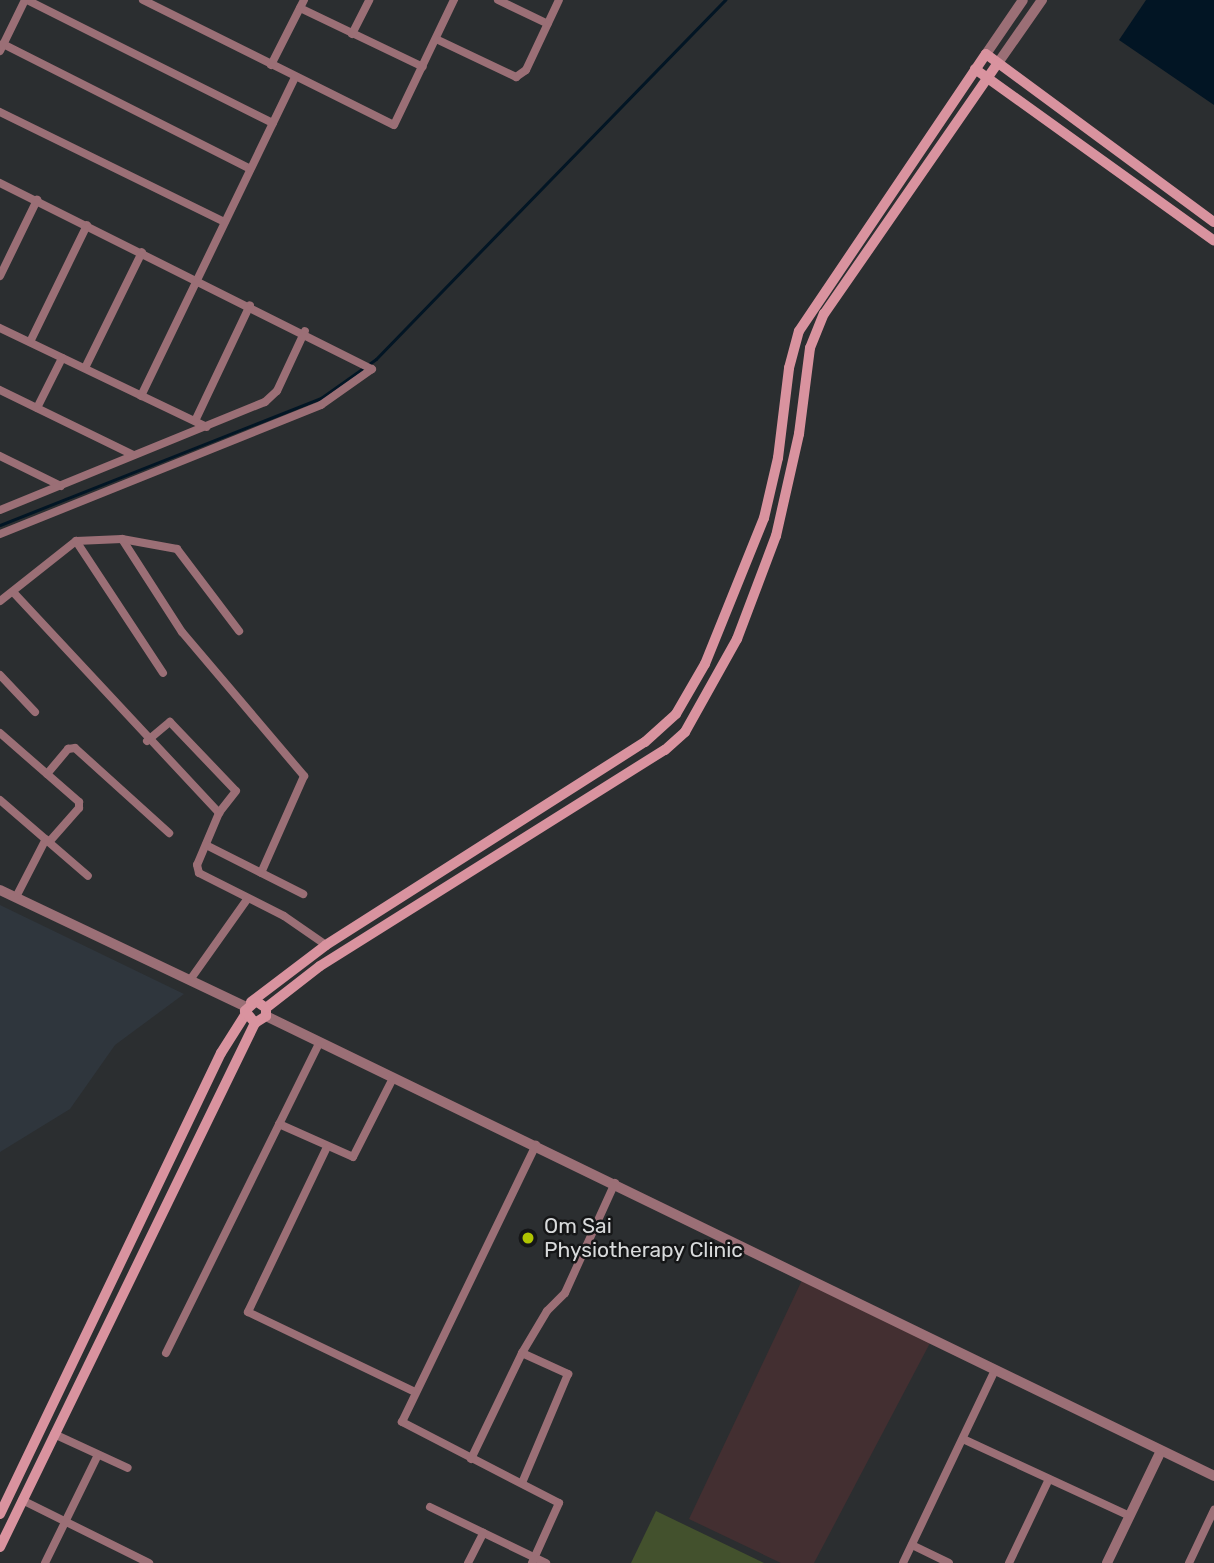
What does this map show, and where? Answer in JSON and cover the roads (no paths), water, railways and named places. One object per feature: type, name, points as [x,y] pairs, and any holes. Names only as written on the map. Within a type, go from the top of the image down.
[{"type":"main road","points":[[1,1508],[221,1054],[247,1008],[326,945],[645,742],[676,714],[705,664],[764,518],[778,458],[789,368],[799,331],[985,54],[1214,222]]},
{"type":"main road","points":[[0,1548],[255,1023],[320,966],[665,750],[685,732],[737,639],[776,536],[799,434],[810,348],[824,314],[998,63]]},
{"type":"main road","points":[[975,68],[1214,241]]},
{"type":"main road","points":[[247,1008],[260,1002],[266,1012]]},
{"type":"main road","points":[[247,1008],[255,1023]]},
{"type":"street","points":[[250,169],[2,48],[26,0],[273,123]]},
{"type":"street","points":[[143,0],[394,125],[454,0]]},
{"type":"street","points":[[352,34],[369,0]]},
{"type":"street","points":[[498,0],[548,24]]},
{"type":"street","points":[[436,39],[516,77],[526,70],[559,0]]},
{"type":"street","points":[[985,54],[1023,0]]},
{"type":"street","points":[[998,63],[1042,0]]},
{"type":"street","points":[[271,65],[302,4],[352,34],[423,67]]},
{"type":"street","points":[[141,396],[295,77]]},
{"type":"street","points":[[0,112],[225,222]]},
{"type":"street","points":[[0,183],[369,364],[369,373],[321,405],[0,534]]},
{"type":"street","points":[[0,276],[37,201]]},
{"type":"street","points":[[30,342],[87,225]]},
{"type":"street","points":[[85,369],[142,252]]},
{"type":"street","points":[[195,421],[250,305]]},
{"type":"street","points":[[0,328],[207,427]]},
{"type":"street","points":[[0,510],[207,427],[272,397],[304,331]]},
{"type":"street","points":[[37,408],[62,358]]},
{"type":"street","points":[[0,390],[133,456]]},
{"type":"street","points":[[0,456],[61,485]]},
{"type":"street","points":[[121,539],[182,632],[304,776],[261,873]]},
{"type":"street","points":[[0,601],[14,593],[76,541],[121,539],[177,549],[239,631]]},
{"type":"street","points":[[76,541],[163,673]]},
{"type":"street","points":[[14,593],[147,741],[219,813]]},
{"type":"street","points":[[0,675],[36,712]]},
{"type":"street","points":[[147,741],[172,724],[236,791],[219,813],[197,866],[199,873],[248,898],[326,945]]},
{"type":"street","points":[[0,733],[80,805],[48,841],[16,897]]},
{"type":"street","points":[[47,774],[68,750],[75,748],[169,833]]},
{"type":"street","points":[[0,800],[88,876]]},
{"type":"street","points":[[206,845],[303,894]]},
{"type":"street","points":[[0,890],[247,1008]]},
{"type":"street","points":[[190,981],[248,898]]},
{"type":"street","points":[[266,1012],[393,1078],[615,1183],[1213,1475]]},
{"type":"street","points":[[166,1353],[320,1042]]},
{"type":"street","points":[[279,1124],[353,1157],[393,1078]]},
{"type":"street","points":[[534,1560],[559,1503],[405,1427],[402,1422],[536,1146]]},
{"type":"street","points":[[327,1147],[248,1312],[415,1392]]},
{"type":"street","points":[[471,1458],[522,1353],[547,1311],[565,1293],[615,1183]]},
{"type":"street","points":[[522,1353],[569,1378],[522,1483]]},
{"type":"street","points":[[903,1563],[995,1370]]},
{"type":"street","points":[[54,1434],[128,1468]]},
{"type":"street","points":[[962,1439],[1130,1516]]},
{"type":"street","points":[[1107,1563],[1161,1451]]},
{"type":"street","points":[[45,1563],[98,1455]]},
{"type":"street","points":[[1009,1563],[1049,1479]]},
{"type":"street","points":[[22,1500],[149,1563]]},
{"type":"street","points":[[430,1507],[534,1560],[546,1563]]},
{"type":"street","points":[[1189,1563],[1214,1510]]},
{"type":"street","points":[[468,1563],[483,1533]]},
{"type":"street","points":[[912,1545],[949,1563]]},
{"type":"water","points":[[1146,0],[1214,0],[1214,105],[1119,40]]},
{"type":"waterway","points":[[0,525],[321,398],[376,359],[725,0]]},
{"type":"place","name":"Om Sai Physiotherapy Clinic","points":[[528,1238]]}]
